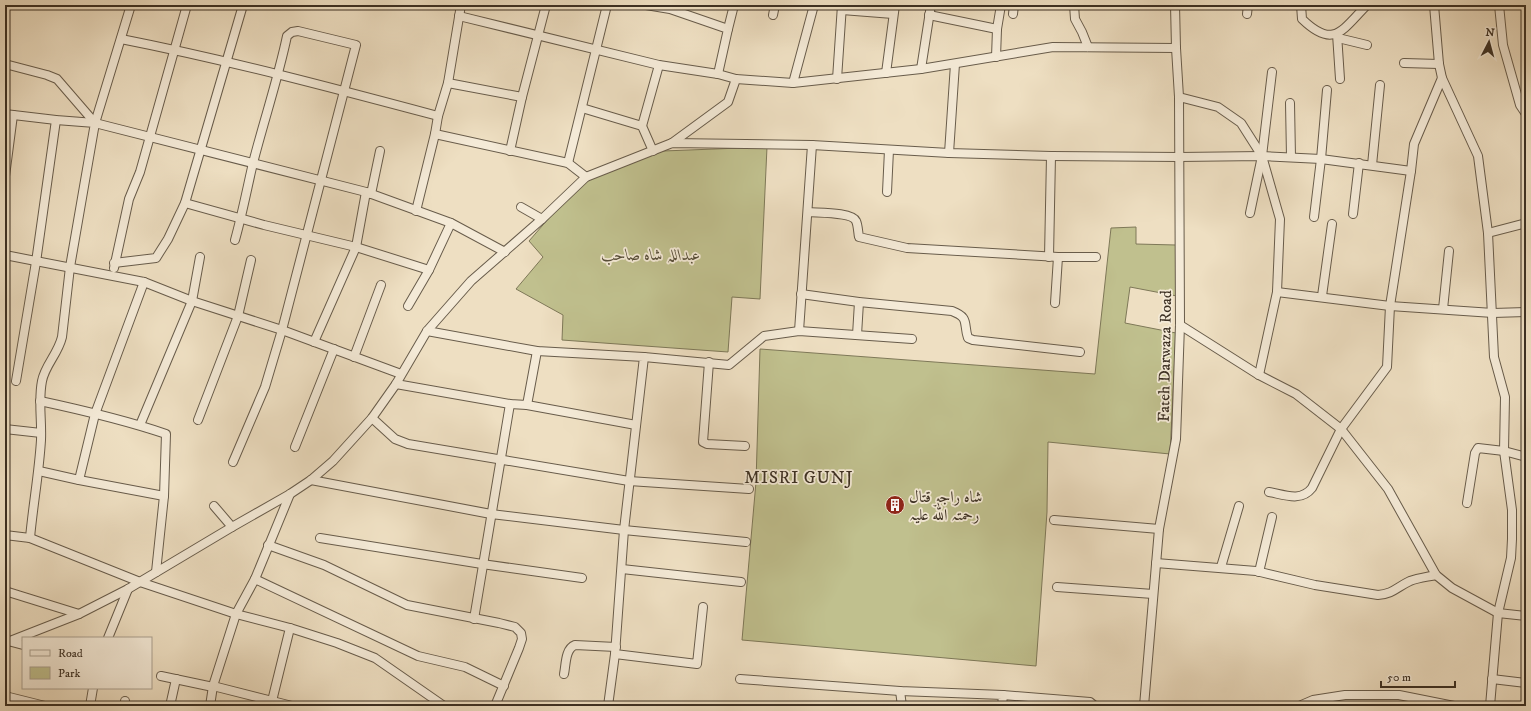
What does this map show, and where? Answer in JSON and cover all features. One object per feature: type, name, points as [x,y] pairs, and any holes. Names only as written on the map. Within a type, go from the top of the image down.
[{"type":"street","points":[[30,538],[39,471],[41,433],[40,401],[42,380],[47,366],[56,353],[61,342],[70,267],[95,123],[132,5]]},
{"type":"street","points":[[113,275],[114,263],[129,199],[140,172],[173,50],[187,5]]},
{"type":"street","points":[[114,263],[152,259],[159,256],[185,203],[243,5]]},
{"type":"street","points":[[416,211],[438,116],[448,83],[461,5]]},
{"type":"street","points":[[510,151],[522,97],[546,5]]},
{"type":"street","points":[[568,163],[607,5]]},
{"type":"street","points":[[646,5],[670,7],[728,29]]},
{"type":"street","points":[[718,74],[734,5]]},
{"type":"street","points":[[772,15],[775,5]]},
{"type":"street","points":[[793,83],[814,5]]},
{"type":"street","points":[[886,73],[895,5]]},
{"type":"street","points":[[921,69],[931,5]]},
{"type":"street","points":[[996,57],[997,29],[1001,5]]},
{"type":"street","points":[[1013,14],[1014,5]]},
{"type":"street","points":[[1074,5],[1075,19],[1088,47]]},
{"type":"street","name":"Fateh Darwaza Road","points":[[1144,706],[1159,529],[1176,439],[1180,325],[1179,96],[1176,48],[1176,5]]},
{"type":"street","points":[[1247,14],[1248,5]]},
{"type":"street","points":[[1301,5],[1302,19],[1312,29],[1327,36],[1338,36],[1368,45]]},
{"type":"street","points":[[1340,79],[1338,36],[1367,5]]},
{"type":"street","points":[[1434,5],[1439,64],[1442,78],[1478,156],[1488,233],[1494,357],[1505,397],[1504,451],[1512,510],[1512,539],[1511,558],[1498,613],[1490,706]]},
{"type":"street","points":[[1500,5],[1503,45],[1520,105],[1526,114]]},
{"type":"street","points":[[837,79],[842,7],[894,14]]},
{"type":"street","points":[[459,16],[659,65],[718,74],[736,80],[793,83],[921,69],[1054,47],[1176,48]]},
{"type":"street","points":[[929,16],[997,29]]},
{"type":"street","points":[[233,462],[265,387],[282,330],[356,45],[298,31],[292,32],[287,36],[278,75],[253,164],[235,240]]},
{"type":"street","points":[[121,39],[226,62],[345,91],[438,116]]},
{"type":"street","points":[[1404,63],[1439,64]]},
{"type":"street","points":[[5,64],[57,79],[95,123]]},
{"type":"street","points":[[949,153],[954,64]]},
{"type":"street","points":[[653,151],[642,126],[659,65]]},
{"type":"street","points":[[1250,213],[1262,156],[1272,72]]},
{"type":"street","points":[[1269,492],[1293,497],[1303,496],[1308,493],[1312,488],[1341,429],[1387,367],[1390,306],[1414,144],[1442,78]]},
{"type":"street","points":[[6,641],[79,614],[128,589],[290,494],[311,480],[333,461],[372,418],[396,384],[427,331],[471,281],[542,219],[586,177],[672,144],[728,102],[736,80]]},
{"type":"street","points":[[448,83],[522,97]]},
{"type":"street","points":[[1372,165],[1380,85]]},
{"type":"street","points":[[1314,217],[1327,90]]},
{"type":"street","points":[[1179,96],[1218,107],[1241,123],[1262,156],[1280,219],[1277,292],[1259,375]]},
{"type":"street","points":[[1290,103],[1291,157]]},
{"type":"street","points":[[582,108],[642,126]]},
{"type":"street","points":[[5,176],[9,114],[95,123],[368,193],[451,223],[505,252]]},
{"type":"street","points":[[16,381],[36,262],[56,120]]},
{"type":"street","points":[[435,134],[568,163],[586,177]]},
{"type":"street","points":[[672,144],[812,145],[949,153],[1050,156],[1291,157],[1359,163],[1411,171]]},
{"type":"street","points":[[799,331],[812,145]]},
{"type":"street","points":[[887,192],[889,150]]},
{"type":"street","points":[[314,342],[356,247],[368,193],[380,151]]},
{"type":"street","points":[[1050,156],[1055,303]]},
{"type":"street","points":[[1353,214],[1359,163]]},
{"type":"street","points":[[185,203],[356,247],[429,270]]},
{"type":"street","points":[[521,207],[542,219]]},
{"type":"street","points":[[808,212],[846,215],[853,218],[857,222],[859,237],[907,248],[1054,257],[1096,257]]},
{"type":"street","points":[[408,306],[429,270],[451,223]]},
{"type":"street","points":[[1488,233],[1526,223]]},
{"type":"street","points":[[1322,296],[1332,224]]},
{"type":"street","points":[[1443,310],[1449,251]]},
{"type":"street","points":[[5,255],[144,282],[192,301],[282,330],[402,374]]},
{"type":"street","points":[[140,425],[192,301],[200,257]]},
{"type":"street","points":[[198,420],[238,316],[251,260]]},
{"type":"street","points":[[79,480],[95,414],[144,282]]},
{"type":"street","points":[[354,357],[381,284]]},
{"type":"street","points":[[1277,292],[1322,296],[1390,306],[1492,313],[1526,312]]},
{"type":"street","points":[[801,294],[859,302],[952,311],[962,315],[965,320],[968,338],[973,340],[1080,352]]},
{"type":"street","points":[[857,335],[859,302]]},
{"type":"street","points":[[1180,325],[1259,375],[1296,394],[1341,429],[1388,489],[1436,575],[1452,588],[1498,613],[1526,616]]},
{"type":"street","points":[[427,331],[537,351],[644,357],[729,365],[764,336],[799,331],[912,339]]},
{"type":"street","points":[[295,447],[334,349]]},
{"type":"street","points":[[527,405],[537,351]]},
{"type":"street","points":[[608,706],[616,650],[624,530],[644,357]]},
{"type":"street","points":[[709,362],[703,442],[707,444],[745,446]]},
{"type":"street","points":[[396,384],[510,404],[527,405],[636,425]]},
{"type":"street","points":[[40,401],[75,408],[140,425],[166,434],[164,496],[156,572]]},
{"type":"street","points":[[474,619],[490,514],[510,404]]},
{"type":"street","points":[[372,418],[395,439],[403,443],[500,458],[629,482],[749,489]]},
{"type":"street","points":[[5,429],[41,433]]},
{"type":"street","points":[[1467,503],[1475,453],[1478,448],[1504,451],[1526,457]]},
{"type":"street","points":[[39,471],[164,496]]},
{"type":"street","points":[[311,480],[490,514],[624,530],[746,542]]},
{"type":"street","points":[[210,706],[213,686],[236,614],[255,579],[290,494]]},
{"type":"street","points":[[214,506],[232,527]]},
{"type":"street","points":[[1221,567],[1239,506]]},
{"type":"street","points":[[1259,572],[1272,517]]},
{"type":"street","points":[[1054,520],[1159,529]]},
{"type":"street","points":[[5,535],[30,538],[140,582],[236,614],[290,628],[337,643],[375,658],[444,706]]},
{"type":"street","points":[[320,538],[482,564],[582,578]]},
{"type":"street","points":[[268,545],[324,565],[407,605],[499,623],[515,628],[521,634],[522,639],[520,648],[495,706]]},
{"type":"street","points":[[1156,563],[1221,567],[1259,572],[1315,585],[1378,595],[1394,592],[1410,581],[1436,575]]},
{"type":"street","points":[[622,569],[741,582]]},
{"type":"street","points":[[255,579],[418,656],[465,667],[504,686]]},
{"type":"street","points":[[1057,587],[1153,594]]},
{"type":"street","points":[[108,637],[128,589]]},
{"type":"street","points":[[5,591],[79,614]]},
{"type":"street","points":[[564,674],[568,652],[574,645],[616,650],[697,664],[703,608]]},
{"type":"street","points":[[272,703],[290,628]]},
{"type":"street","points":[[6,641],[22,645]]},
{"type":"street","points":[[160,676],[213,686],[272,703],[292,706]]},
{"type":"street","points":[[170,706],[176,679]]},
{"type":"street","points":[[740,679],[900,691],[1003,695],[1052,702],[1090,702],[1094,706]]},
{"type":"street","points":[[1492,679],[1526,683]]},
{"type":"street","points":[[90,706],[93,689]]},
{"type":"street","points":[[900,691],[902,706]]},
{"type":"street","points":[[1002,706],[1003,695]]},
{"type":"street","points":[[1299,706],[1313,700],[1345,695],[1399,695],[1454,706]]},
{"type":"street","points":[[5,696],[45,706]]},
{"type":"green space","name":"عبداللہ شاہ صاحب","points":[[767,147],[760,299],[732,297],[728,352],[562,340],[563,315],[516,289],[543,257],[529,241],[569,195],[588,179],[663,151]]},
{"type":"green space","points":[[1136,227],[1136,244],[1176,245],[1177,296],[1130,287],[1125,323],[1176,333],[1170,454],[1048,442],[1047,512],[1036,666],[742,640],[756,482],[760,349],[1095,374],[1111,228]]},
{"type":"place","name":"شاہ راجو قتال رحمتہ اللہ علیہ","points":[[895,505]]},
{"type":"district","name":"MISRI GUNJ","points":[[799,477]]}]
